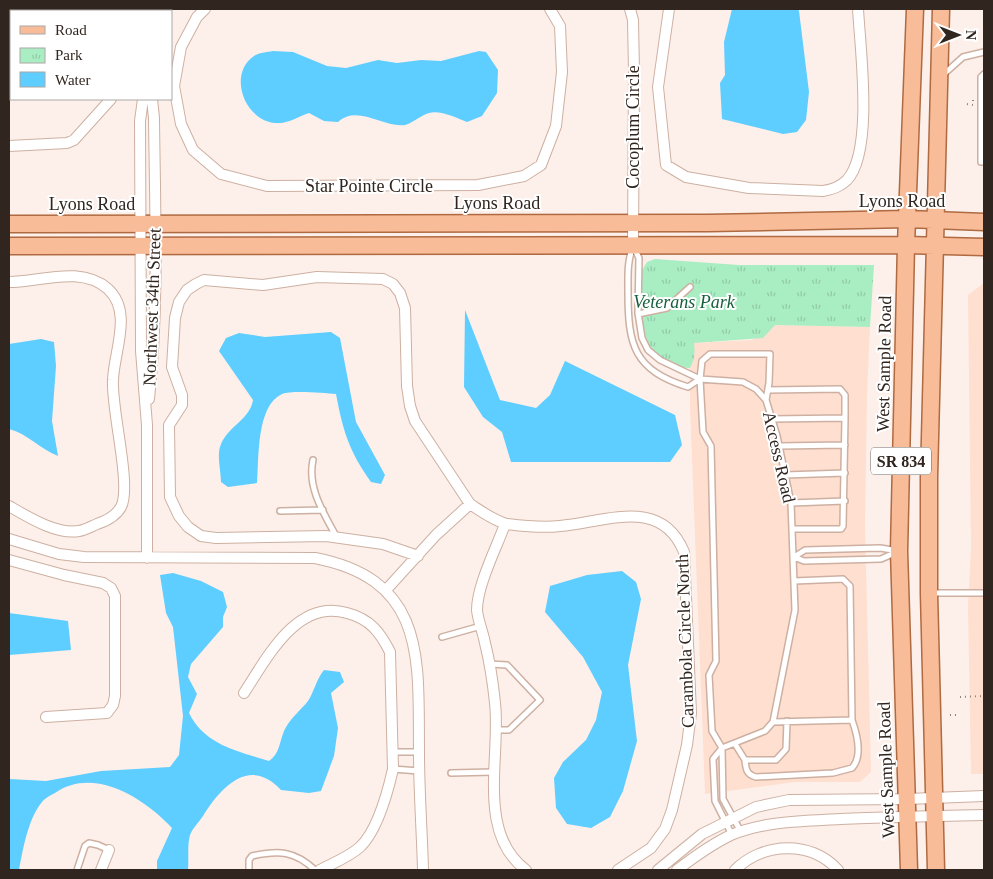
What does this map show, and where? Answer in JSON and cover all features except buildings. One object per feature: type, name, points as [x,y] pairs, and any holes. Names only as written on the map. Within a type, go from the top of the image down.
[{"type":"main road","name":"West Sample Road","points":[[909,870],[899,551],[906,245],[916,9]]},
{"type":"main road","name":"SR 834","points":[[936,870],[929,594],[941,9]]},
{"type":"main road","name":"Lyons Road","points":[[9,224],[633,223],[908,219],[984,222]]},
{"type":"main road","points":[[9,246],[906,245],[984,247]]},
{"type":"street","name":"Star Pointe Circle","points":[[205,9],[197,17],[181,47],[174,86],[181,124],[193,150],[221,174],[266,186],[478,185],[524,176],[541,165],[556,126],[562,72],[560,26],[550,9]]},
{"type":"street","name":"Cocoplum Circle","points":[[630,9],[634,71],[632,246]]},
{"type":"street","name":"Cocoplum Circle","points":[[669,9],[658,87],[666,165],[686,177],[749,188],[822,191],[832,189],[847,180],[855,166],[865,117],[858,9]]},
{"type":"street","points":[[9,146],[67,143],[74,140],[110,100]]},
{"type":"street","name":"Northwest 34th Street","points":[[143,100],[140,121],[154,354],[147,425]]},
{"type":"street","name":"Northwest 34th Street","points":[[147,558],[147,425],[140,351],[148,246],[147,224],[154,118],[152,100]]},
{"type":"street","points":[[9,282],[65,276],[82,277],[107,289],[115,298],[120,309],[121,325],[112,380],[114,414],[121,451],[124,493],[122,505],[116,514],[78,531],[59,529],[29,517],[9,506]]},
{"type":"street","points":[[386,590],[470,504],[415,421],[410,406],[407,386],[404,308],[400,293],[393,284],[383,279],[317,277],[263,285],[204,280],[187,290],[179,302],[175,318],[172,367],[182,404],[169,425],[170,497],[178,516],[188,527],[201,536],[216,538],[336,537],[383,544],[418,556]]},
{"type":"street","name":"Carambola Circle North","points":[[470,504],[505,524],[558,527],[634,516],[652,518],[668,527],[680,541],[684,552],[690,713],[687,745],[672,810],[665,829],[651,848],[618,870]]},
{"type":"street","points":[[505,524],[480,592],[477,609],[490,664],[496,704],[493,772],[499,833],[506,850],[526,870]]},
{"type":"street","points":[[9,539],[59,554],[116,559],[315,558],[342,563],[364,573],[386,590],[407,620],[414,646],[418,678],[418,752],[423,870]]},
{"type":"street","points":[[9,560],[64,575],[104,583],[111,588],[116,596],[116,696],[113,705],[107,713],[46,717]]},
{"type":"street","points":[[244,693],[274,647],[298,623],[325,610],[342,611],[358,616],[371,624],[383,637],[390,652],[393,769],[379,813],[368,838],[360,848],[320,870]]},
{"type":"street","points":[[677,870],[708,848],[736,834],[762,826],[908,808],[934,798],[984,796]]},
{"type":"street","points":[[658,870],[702,834],[729,819],[756,806],[789,800],[908,808],[935,816],[984,815]]},
{"type":"street","points":[[735,870],[759,852],[779,848],[800,849],[818,854],[838,870]]},
{"type":"street","points":[[100,870],[109,850]]},
{"type":"lane","points":[[940,78],[963,57],[984,52]]},
{"type":"lane","points":[[984,74],[982,77],[981,153],[981,162],[984,162]]},
{"type":"lane","name":"Access Road","points":[[632,246],[639,258],[638,314],[642,338],[648,350],[660,360],[700,379],[743,382],[756,389],[766,400],[772,419],[791,503],[795,610],[772,722]]},
{"type":"lane","name":"Access Road","points":[[632,246],[628,259],[628,316],[631,341],[637,355],[653,371],[669,381],[688,387],[700,379]]},
{"type":"lane","points":[[638,314],[667,308],[690,287]]},
{"type":"lane","points":[[736,834],[723,799],[722,748],[712,731],[709,675],[716,661],[711,446],[703,432],[700,379],[702,361],[710,354],[770,354],[766,400]]},
{"type":"lane","points":[[768,390],[840,389],[845,395],[845,523],[841,529],[792,529]]},
{"type":"lane","points":[[772,419],[845,418]]},
{"type":"lane","points":[[779,446],[845,445]]},
{"type":"lane","points":[[313,460],[310,473],[312,486],[336,537]]},
{"type":"lane","points":[[785,475],[845,473]]},
{"type":"lane","points":[[791,503],[845,501]]},
{"type":"lane","points":[[280,511],[322,510]]},
{"type":"lane","points":[[794,557],[805,550],[880,548],[899,551]]},
{"type":"lane","points":[[794,557],[804,561],[881,559],[899,551]]},
{"type":"lane","points":[[735,744],[745,760],[749,775],[756,777],[833,773],[852,768],[858,756],[856,732],[852,720],[850,586],[843,579],[794,580]]},
{"type":"lane","points":[[929,594],[984,593]]},
{"type":"lane","points":[[442,636],[480,626]]},
{"type":"lane","points":[[490,664],[507,665],[540,700],[509,730],[496,730]]},
{"type":"lane","points":[[736,834],[729,819],[715,801],[713,760],[722,748],[766,731],[772,722],[852,720]]},
{"type":"lane","points":[[745,760],[776,760],[782,755],[786,749],[787,721]]},
{"type":"lane","points":[[393,752],[418,752]]},
{"type":"lane","points":[[393,769],[419,771]]},
{"type":"lane","points":[[451,773],[493,772]]},
{"type":"lane","points":[[78,870],[85,846],[89,843],[98,844],[109,850]]},
{"type":"lane","points":[[250,870],[249,860],[252,856],[293,854],[303,858],[315,870]]},
{"type":"path","points":[[967,104],[973,105],[973,98]]},
{"type":"path","points":[[960,697],[984,696]]},
{"type":"path","points":[[950,715],[960,715]]},
{"type":"shaded area","points":[[984,283],[984,774],[971,774],[968,608],[971,547],[968,295]]},
{"type":"shaded area","points":[[775,325],[870,327],[865,526],[871,772],[860,782],[795,782],[705,794],[690,368],[693,363],[694,343],[752,340]]},
{"type":"green space","name":"Veterans Park","points":[[655,259],[739,265],[874,265],[870,327],[775,325],[763,338],[694,343],[694,356],[690,368],[672,364],[659,357],[650,346],[642,318],[642,270],[647,262]]},
{"type":"water","points":[[9,9],[46,9],[10,10],[9,67]]},
{"type":"water","points":[[732,9],[798,9],[809,92],[806,120],[797,132],[783,134],[722,119],[720,83],[725,75],[724,42]]},
{"type":"water","points":[[273,51],[293,52],[327,66],[346,68],[378,60],[397,63],[421,60],[441,61],[479,51],[486,52],[498,70],[497,93],[482,116],[467,122],[434,112],[405,125],[397,125],[354,115],[338,122],[324,121],[309,113],[283,123],[268,121],[258,116],[249,108],[241,86],[241,75],[246,64],[254,56]]},
{"type":"water","points":[[465,310],[500,400],[536,408],[550,395],[565,361],[675,415],[682,445],[670,462],[511,462],[502,432],[483,417],[464,387]]},
{"type":"water","points":[[331,332],[340,338],[356,422],[385,475],[381,484],[371,482],[352,450],[344,430],[336,394],[300,392],[282,394],[274,400],[267,410],[260,434],[257,483],[228,487],[221,482],[220,447],[227,434],[247,413],[253,400],[219,351],[226,338],[239,333],[265,337]]},
{"type":"water","points":[[41,339],[54,342],[56,366],[52,421],[58,456],[45,450],[22,434],[9,429],[9,344]]},
{"type":"water","points":[[622,571],[636,582],[641,599],[628,665],[637,741],[623,791],[610,817],[591,828],[567,824],[556,808],[554,778],[563,762],[586,740],[596,720],[602,692],[583,657],[545,612],[550,586],[587,575]]},
{"type":"water","points":[[173,573],[201,581],[223,592],[227,607],[223,617],[223,627],[191,664],[188,677],[197,694],[189,713],[204,733],[213,740],[234,750],[269,761],[277,751],[286,726],[308,701],[324,670],[340,672],[344,682],[331,693],[338,728],[334,756],[321,791],[309,793],[281,790],[269,780],[258,776],[247,776],[237,779],[218,795],[191,833],[189,839],[188,870],[157,870],[157,861],[172,828],[161,817],[147,806],[118,789],[102,784],[86,783],[70,786],[42,802],[30,825],[19,870],[9,870],[9,779],[46,781],[101,771],[170,767],[179,755],[183,716],[173,627],[166,613],[160,575]]},
{"type":"water","points":[[9,613],[68,621],[71,650],[9,655]]}]
